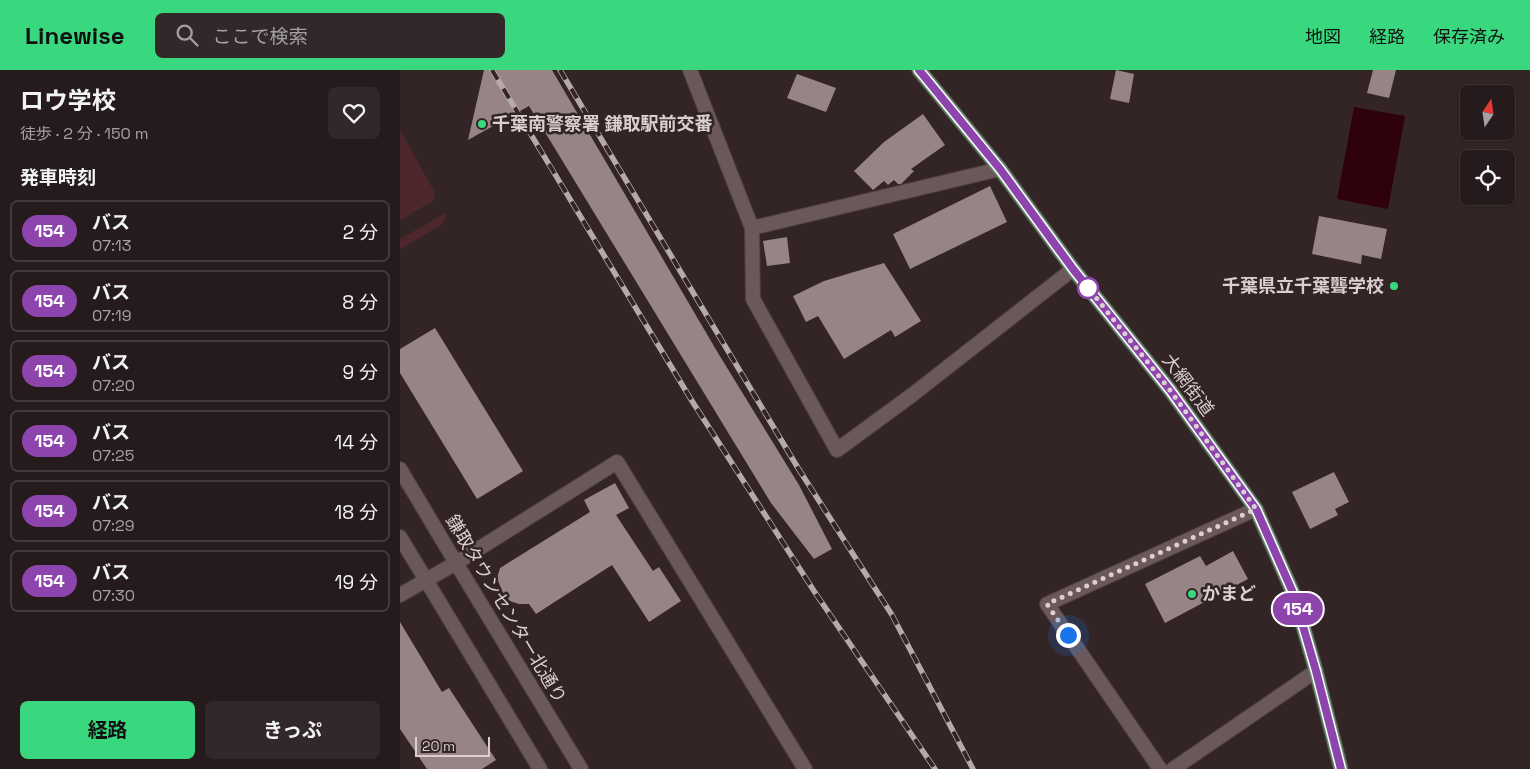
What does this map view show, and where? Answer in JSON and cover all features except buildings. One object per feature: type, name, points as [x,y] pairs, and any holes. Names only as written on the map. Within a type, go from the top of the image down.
[{"type":"main road","name":"大網街道","points":[[919,70],[1000,169],[1073,269],[1170,390],[1256,509],[1294,595],[1341,769]]},
{"type":"street","points":[[690,70],[752,228],[753,299],[837,450],[912,395],[1073,269]]},
{"type":"street","points":[[752,228],[1000,169]]},
{"type":"street","points":[[400,596],[617,462],[805,769]]},
{"type":"street","name":"鎌取タウンセンター北通り","points":[[400,469],[581,769]]},
{"type":"street","points":[[1160,769],[1047,604],[1256,509]]},
{"type":"street","points":[[400,537],[540,769]]},
{"type":"street","points":[[1173,769],[1316,671]]},
{"type":"shaded area","points":[[1354,107],[1405,116],[1388,209],[1337,199]]},
{"type":"shaded area","points":[[400,130],[435,195],[433,201],[400,220]]},
{"type":"shaded area","points":[[447,212],[443,224],[400,249],[400,239]]},
{"type":"railway","points":[[492,70],[692,401],[814,591],[935,769]]},
{"type":"railway","points":[[560,70],[798,468],[892,615],[973,769]]},
{"type":"bus line","name":"154","points":[[919,70],[1000,169],[1073,269],[1170,390],[1256,509],[1294,595],[1341,769]]},
{"type":"place","name":"千葉南警察署 鎌取駅前交番","points":[[482,124]]},
{"type":"place","name":"千葉県立千葉聾学校","points":[[1394,286]]},
{"type":"place","name":"かまど","points":[[1192,594]]},
{"type":"route","points":[[1068,635],[1047,604],[1256,509],[1170,390],[1085,284],[1088,288]]}]
